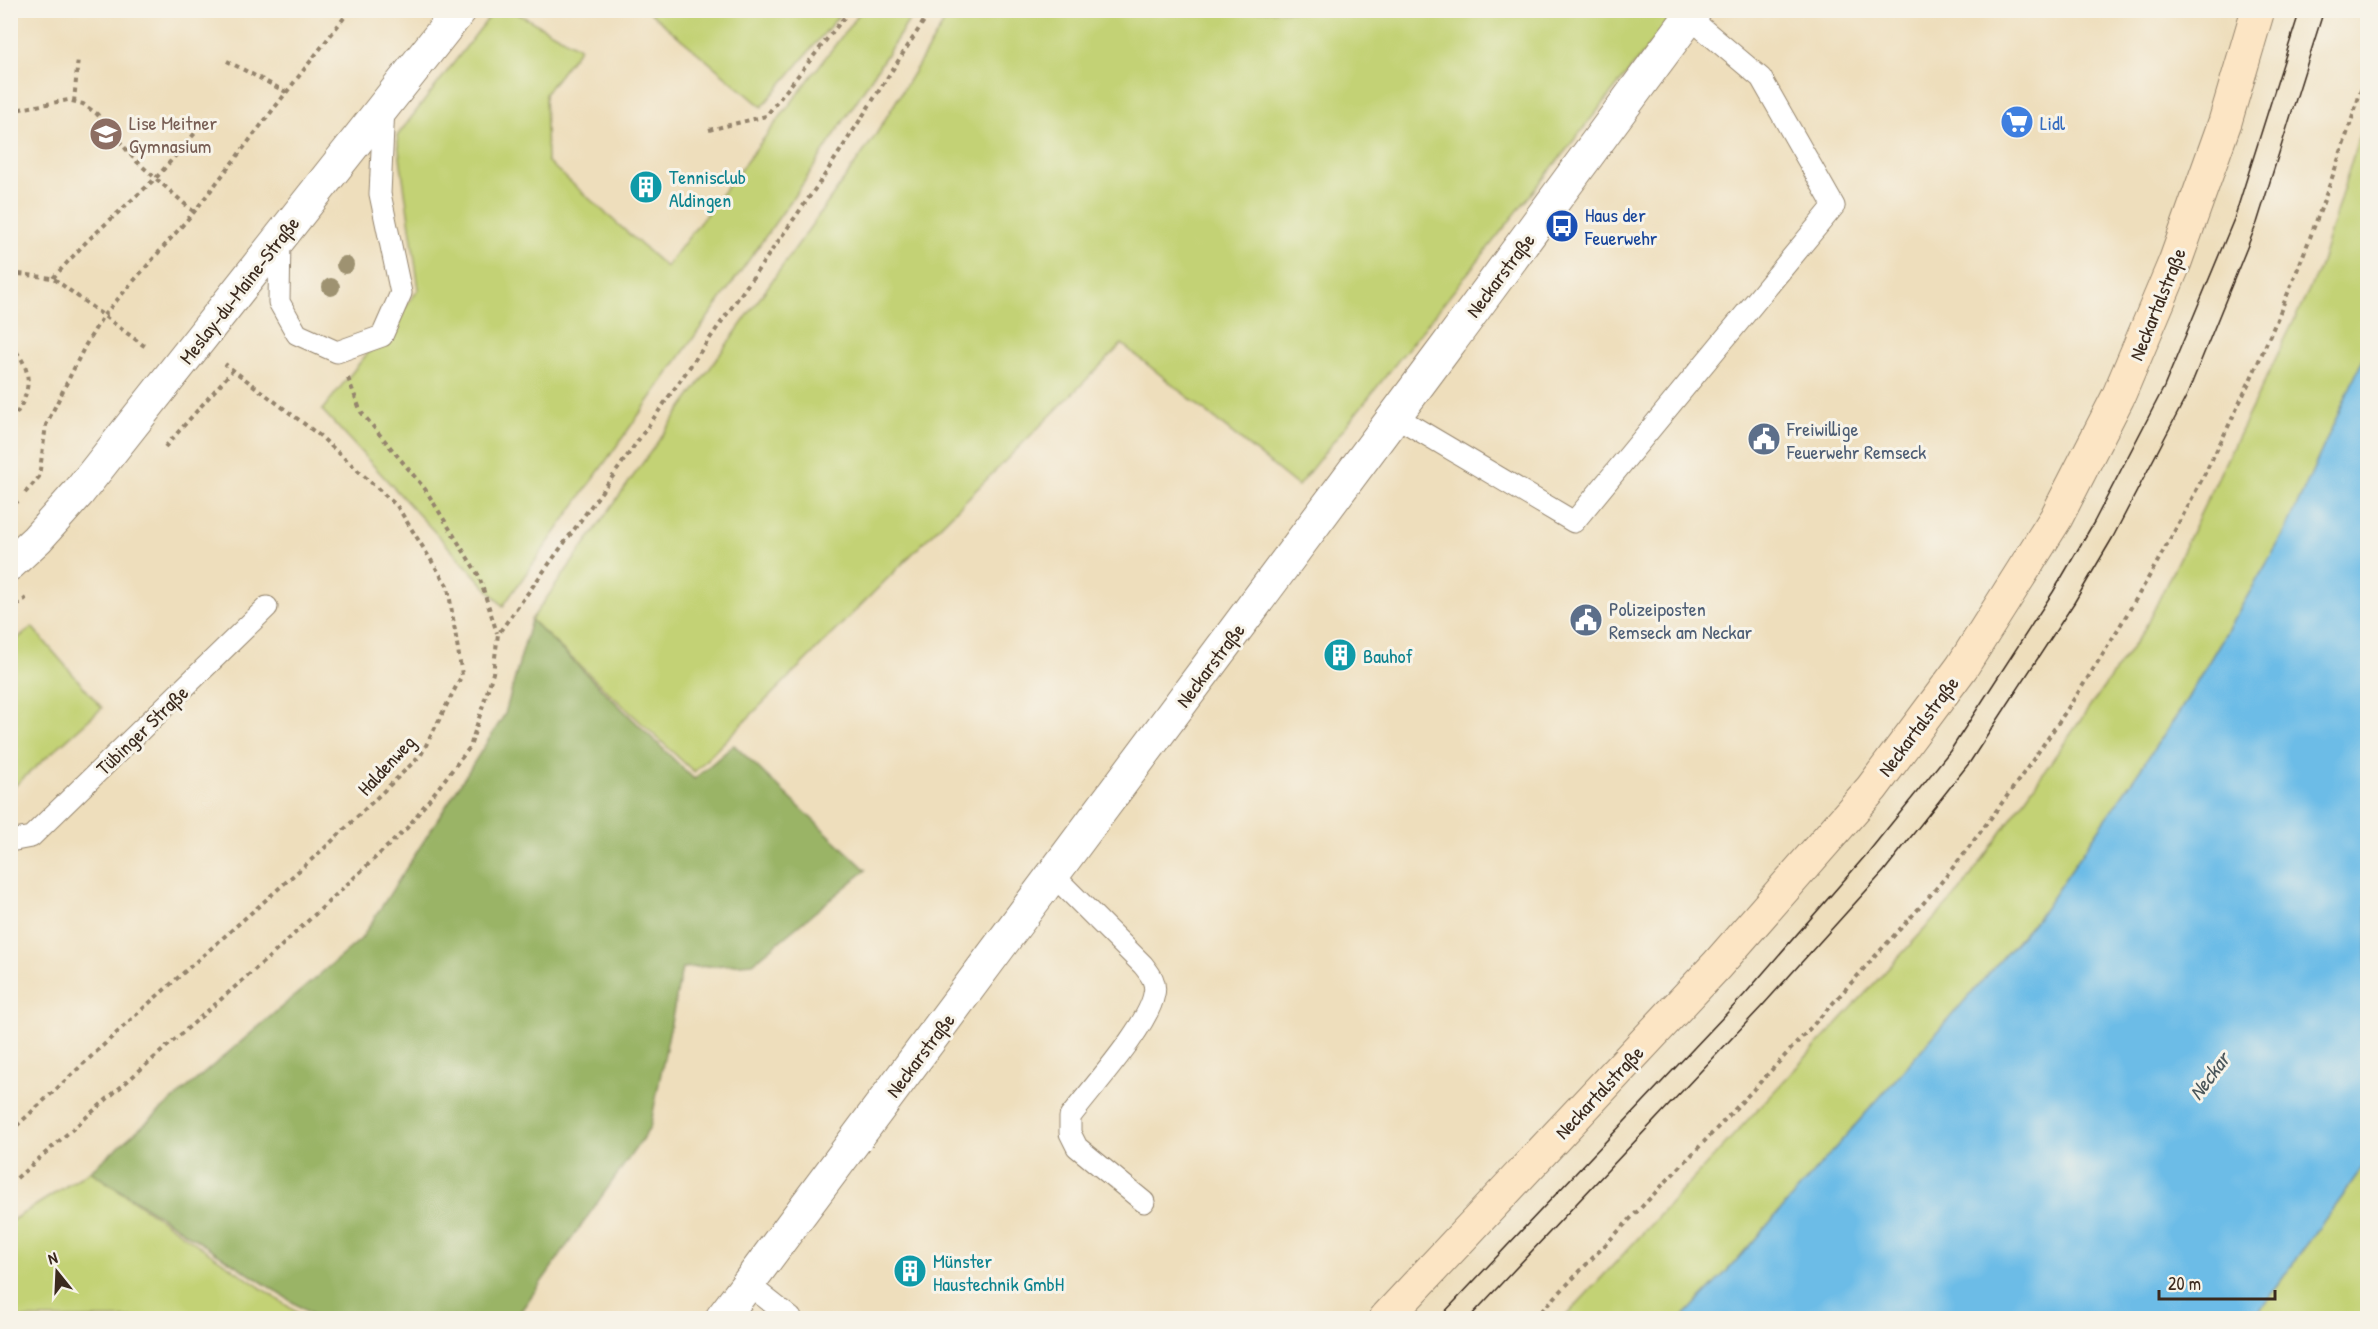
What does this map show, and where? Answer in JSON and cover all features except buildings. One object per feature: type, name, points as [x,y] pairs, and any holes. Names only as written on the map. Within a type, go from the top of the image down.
[{"type":"main road","name":"Neckartalstraße","points":[[1386,1318],[1717,965],[1872,788],[1962,667],[2056,518],[2118,397],[2175,262],[2225,122],[2258,10]]},
{"type":"street","name":"Meslay-du-Maine-Straße","points":[[10,564],[37,539],[79,492],[460,10]]},
{"type":"street","name":"Neckarstraße","points":[[722,1318],[1054,876],[1654,63],[1693,14]]},
{"type":"lane","points":[[1395,416],[1574,522],[1834,206],[1761,78],[1693,14]]},
{"type":"lane","points":[[280,238],[279,302],[297,334],[337,352],[382,336],[401,292],[380,194],[384,106]]},
{"type":"lane","name":"Tübinger Straße","points":[[10,841],[31,837],[267,607]]},
{"type":"lane","points":[[1054,876],[1143,965],[1153,978],[1155,993],[1147,1016],[1070,1117],[1070,1133],[1077,1147],[1144,1202]]},
{"type":"lane","points":[[748,1284],[790,1318]]},
{"type":"path","points":[[10,509],[39,477],[46,425],[102,316],[194,212],[350,10]]},
{"type":"path","points":[[709,130],[766,116],[850,10]]},
{"type":"path","points":[[498,634],[613,476],[822,179],[931,10]]},
{"type":"path","points":[[75,102],[78,58]]},
{"type":"path","points":[[227,61],[286,92]]},
{"type":"path","points":[[1535,1318],[1802,1039],[1949,872],[2032,763],[2129,614],[2224,435],[2300,264],[2344,147],[2367,67]]},
{"type":"path","points":[[10,111],[68,100],[83,104],[97,114],[135,160],[194,212]]},
{"type":"path","points":[[53,278],[87,241],[156,178],[196,132]]},
{"type":"path","points":[[10,273],[53,278],[176,370]]},
{"type":"path","name":"Haldenweg","points":[[10,1132],[138,1013],[329,844],[421,755],[462,675],[448,587],[397,506],[319,435],[198,344]]},
{"type":"path","points":[[10,345],[27,370],[28,392],[19,411],[10,422]]},
{"type":"path","points":[[10,1184],[276,951],[407,828],[470,747],[493,673],[498,634],[479,576],[424,489],[361,412],[337,352]]},
{"type":"green space","points":[[494,11],[513,11],[580,48],[545,94],[547,161],[666,267],[861,11],[915,11],[802,185],[503,606],[322,410],[419,289],[397,136]]},
{"type":"green space","points":[[648,11],[843,11],[762,107]]},
{"type":"green space","points":[[951,11],[1677,11],[1298,486],[1122,344],[694,772],[531,620],[875,136]]},
{"type":"green space","points":[[2367,110],[2367,350],[2284,534],[2180,711],[2040,915],[1728,1270],[1682,1318],[1564,1318],[1960,891],[2144,630],[2319,269]]},
{"type":"green space","points":[[531,620],[694,779],[734,745],[866,870],[753,963],[682,968],[650,1128],[516,1318],[317,1318],[90,1171],[361,939],[505,714]]},
{"type":"green space","points":[[32,627],[102,708],[11,789],[11,644]]},
{"type":"green space","points":[[2367,1161],[2367,1318],[2254,1318]]},
{"type":"green space","points":[[90,1171],[305,1318],[11,1318],[11,1221]]},
{"type":"water","name":"Neckar","points":[[2367,350],[2367,1161],[2254,1318],[1682,1318],[1728,1270],[2040,915],[2180,711],[2284,534]]},
{"type":"tram line","points":[[1439,1318],[1744,995],[1866,855],[1950,751],[2053,592],[2094,522],[2164,387],[2234,219],[2300,10]]},
{"type":"tram line","points":[[1469,1318],[1763,1005],[1884,871],[1970,762],[2074,603],[2113,537],[2187,395],[2257,223],[2324,10]]},
{"type":"place","name":"Lidl","points":[[2017,122]]},
{"type":"place","name":"Lise Meitner Gymnasium","points":[[106,134]]},
{"type":"place","name":"Tennisclub Aldingen","points":[[646,187]]},
{"type":"place","name":"Haus der Feuerwehr","points":[[1562,226]]},
{"type":"place","name":"Freiwillige Feuerwehr Remseck","points":[[1764,439]]},
{"type":"place","name":"Polizeiposten Remseck am Neckar","points":[[1586,620]]},
{"type":"place","name":"Bauhof","points":[[1340,655]]},
{"type":"place","name":"Münster Haustechnik GmbH","points":[[910,1271]]}]
